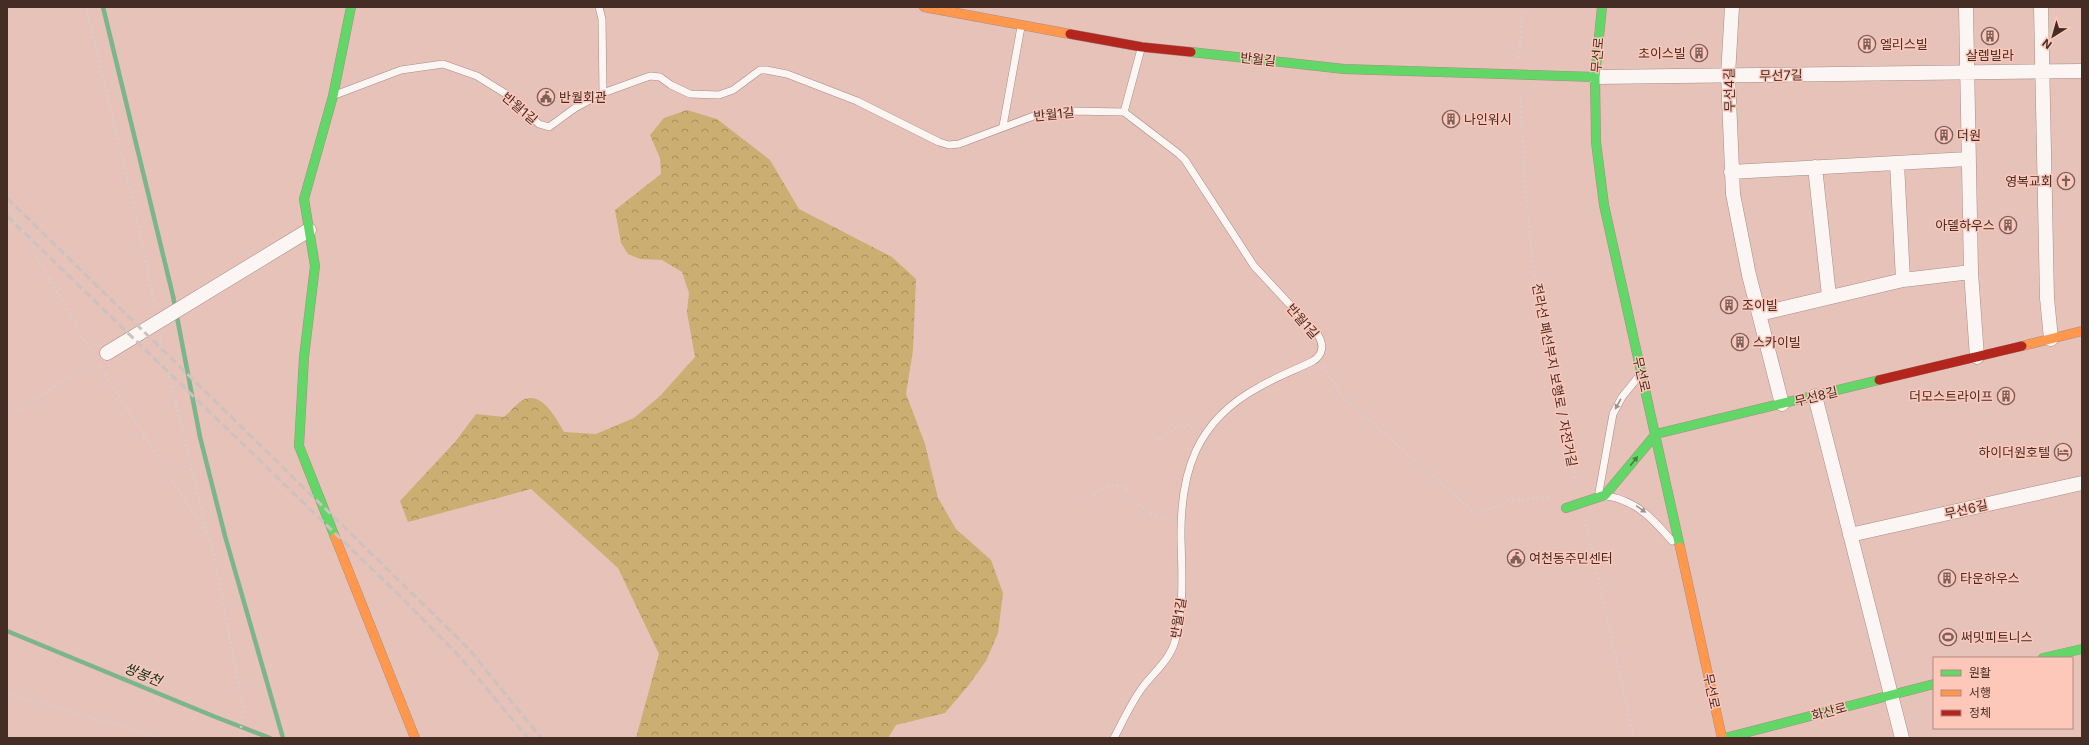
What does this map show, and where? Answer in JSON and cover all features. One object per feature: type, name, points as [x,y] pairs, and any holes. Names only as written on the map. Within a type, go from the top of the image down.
[{"type":"street","points":[[351,7],[333,96],[304,199],[315,266],[304,358],[299,446],[415,738]]},
{"type":"street","name":"반월길","points":[[924,7],[1142,46],[1344,69],[1595,77]]},
{"type":"street","name":"무선로","points":[[1602,7],[1595,77],[1596,142],[1604,205],[1724,738]]},
{"type":"street","name":"무선4길","points":[[1732,7],[1728,75],[1731,172],[1740,238],[1782,404]]},
{"type":"street","points":[[1966,7],[1971,272],[1977,357]]},
{"type":"street","points":[[2041,7],[2047,298],[2051,339]]},
{"type":"street","name":"무선7길","points":[[1595,77],[2082,71]]},
{"type":"street","points":[[1731,172],[1968,159]]},
{"type":"street","points":[[1897,163],[1904,280]]},
{"type":"street","points":[[1815,168],[1828,296]]},
{"type":"street","points":[[102,356],[309,230]]},
{"type":"street","points":[[1759,314],[1828,296],[1904,280],[1971,272]]},
{"type":"street","name":"무선8길","points":[[1656,434],[2082,332]]},
{"type":"street","points":[[1816,396],[1902,738]]},
{"type":"street","points":[[1566,508],[1601,497],[1656,434]]},
{"type":"street","name":"무선6길","points":[[1850,535],[2082,483]]},
{"type":"street","points":[[2047,657],[2082,649]]},
{"type":"street","name":"화산로","points":[[1724,738],[1933,684]]},
{"type":"lane","points":[[599,7],[602,18],[604,93]]},
{"type":"lane","points":[[1004,126],[1021,25]]},
{"type":"lane","points":[[1124,112],[1142,46]]},
{"type":"lane","name":"반월1길","points":[[333,96],[401,70],[443,64],[482,80],[506,94],[539,124],[549,127],[575,108],[604,93],[656,75],[683,92],[690,94],[720,95],[733,90],[760,70],[766,70],[787,74],[857,100],[939,142],[949,145],[959,144],[1030,116],[1045,113],[1070,111],[1124,112],[1185,160],[1254,266],[1318,335],[1322,345],[1321,353],[1318,358],[1250,393],[1214,420],[1202,436],[1186,483],[1181,520],[1182,591],[1176,641],[1166,659],[1140,692],[1114,738]]},
{"type":"lane","points":[[1642,373],[1622,397],[1613,414],[1601,497],[1629,502],[1644,511],[1656,522],[1682,553]]},
{"type":"path","points":[[86,7],[161,321],[208,536],[214,555],[243,707],[240,738]]},
{"type":"path","name":"전라선 폐선부지 보행로 / 자전거길","points":[[1523,7],[1518,74],[1525,185],[1533,265],[1580,504],[1596,566],[1634,738]]},
{"type":"path","points":[[7,204],[102,356],[208,536]]},
{"type":"path","points":[[7,417],[102,356]]},
{"type":"path","points":[[1318,358],[1346,400],[1473,511],[1482,512],[1514,500],[1556,496]]},
{"type":"path","points":[[1158,440],[1182,423],[1189,425],[1202,436]]},
{"type":"path","points":[[1087,502],[1100,490],[1108,487],[1120,486],[1127,490],[1141,506],[1152,514],[1164,518],[1181,520]]},
{"type":"path","points":[[7,693],[162,738]]},
{"type":"green space","points":[[687,110],[717,119],[770,160],[799,209],[892,257],[916,279],[913,350],[906,394],[925,444],[938,498],[956,529],[991,560],[1003,593],[998,633],[986,661],[968,686],[945,713],[896,725],[888,738],[636,738],[659,654],[618,568],[531,489],[408,522],[400,501],[455,442],[476,414],[504,417],[523,400],[530,398],[536,399],[548,408],[564,432],[596,434],[634,418],[660,396],[695,357],[687,312],[689,293],[682,272],[662,260],[640,259],[628,254],[621,243],[615,210],[661,174],[660,158],[650,135],[664,118]]},
{"type":"waterway","points":[[103,7],[173,296],[200,437],[225,536],[283,738]]},
{"type":"waterway","name":"쌍봉천","points":[[7,631],[270,738]]},
{"type":"railway","points":[[7,198],[468,648],[541,738]]},
{"type":"railway","points":[[7,216],[405,601],[461,658],[528,738]]},
{"type":"traffic: fast","points":[[335,537],[299,446],[304,357],[315,266],[304,199],[333,96],[351,7]]},
{"type":"traffic: fast","points":[[1602,7],[1595,77],[1596,142],[1604,205],[1680,547]]},
{"type":"traffic: fast","points":[[1191,52],[1344,69],[1595,77]]},
{"type":"traffic: fast","points":[[1566,508],[1605,495],[1656,434],[1879,380]]},
{"type":"traffic: fast","points":[[2047,657],[2082,649]]},
{"type":"traffic: fast","points":[[1725,738],[1933,684]]},
{"type":"traffic: slow","points":[[924,7],[1070,34]]},
{"type":"traffic: slow","points":[[2022,346],[2082,331]]},
{"type":"traffic: slow","points":[[335,537],[415,738]]},
{"type":"traffic: slow","points":[[1680,547],[1722,738]]},
{"type":"traffic: jam","points":[[1070,34],[1142,47],[1191,52]]},
{"type":"traffic: jam","points":[[1879,380],[2022,346]]},
{"type":"place","name":"살렘빌라","points":[[1990,36]]},
{"type":"place","name":"엘리스빌","points":[[1867,44]]},
{"type":"place","name":"초이스빌","points":[[1699,53]]},
{"type":"place","name":"반월회관","points":[[546,97]]},
{"type":"place","name":"나인워시","points":[[1451,119]]},
{"type":"place","name":"더원","points":[[1944,135]]},
{"type":"place","name":"영복교회","points":[[2066,181]]},
{"type":"place","name":"아델하우스","points":[[2008,225]]},
{"type":"place","name":"조이빌","points":[[1729,305]]},
{"type":"place","name":"스카이빌","points":[[1740,342]]},
{"type":"place","name":"더모스트라이프","points":[[2006,396]]},
{"type":"place","name":"하이더원호텔","points":[[2063,452]]},
{"type":"place","name":"여천동주민센터","points":[[1516,558]]},
{"type":"place","name":"타운하우스","points":[[1947,578]]},
{"type":"place","name":"써밋피트니스","points":[[1948,637]]}]
